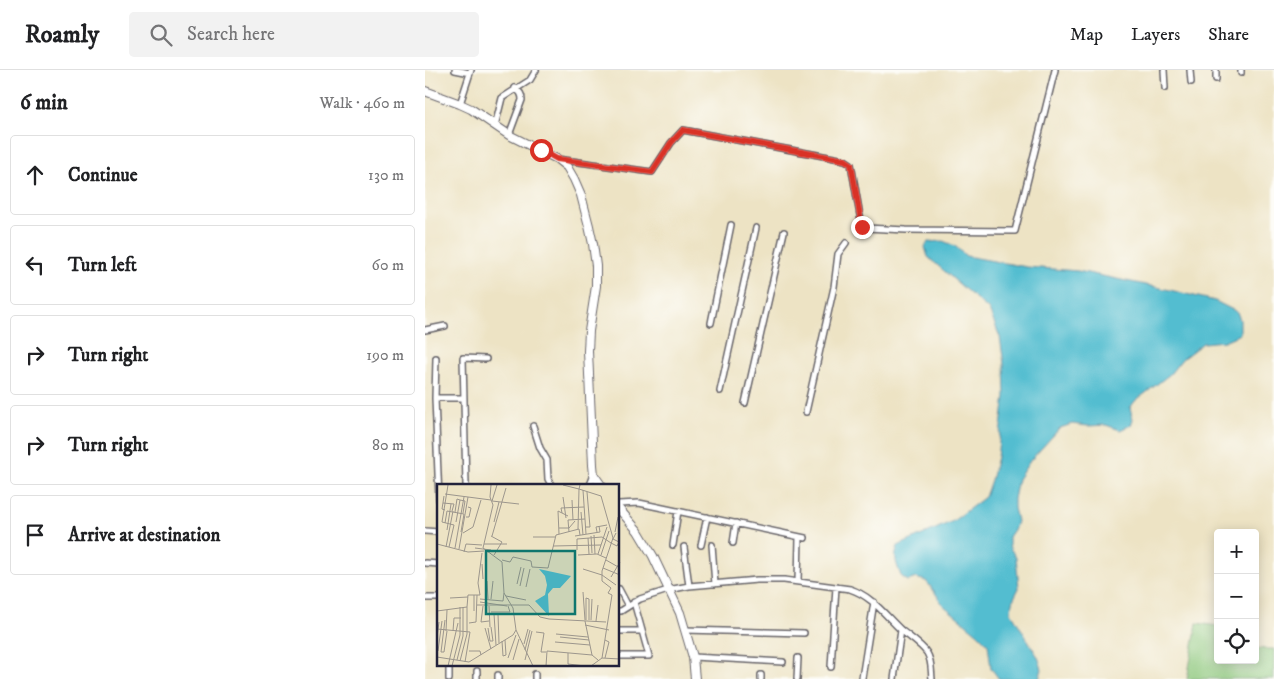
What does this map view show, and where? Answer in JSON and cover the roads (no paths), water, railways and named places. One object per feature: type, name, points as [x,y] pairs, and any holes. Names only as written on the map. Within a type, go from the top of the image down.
[{"type":"main road","points":[[425,91],[471,109],[509,135],[557,159],[567,167],[574,179],[583,204],[593,244],[596,266],[588,351],[591,443],[594,475],[600,484]]},
{"type":"main road","points":[[620,510],[638,531],[653,556],[680,614],[693,657],[695,679]]},
{"type":"street","points":[[455,70],[470,72],[460,104]]},
{"type":"street","points":[[495,126],[502,98],[530,80],[536,70]]},
{"type":"street","points":[[557,159],[652,172],[671,143],[683,130],[845,160],[851,164],[862,227],[915,230],[1015,231],[1055,70]]},
{"type":"street","points":[[1165,70],[1165,88]]},
{"type":"street","points":[[1190,70],[1191,82]]},
{"type":"street","points":[[1216,70],[1216,79]]},
{"type":"street","points":[[509,135],[522,100],[522,95],[515,88]]},
{"type":"street","points":[[711,323],[731,225]]},
{"type":"street","points":[[720,391],[756,228]]},
{"type":"street","points":[[745,402],[784,232]]},
{"type":"street","points":[[806,412],[835,287],[839,254],[846,243]]},
{"type":"street","points":[[425,330],[445,326]]},
{"type":"street","points":[[436,358],[435,398],[438,484]]},
{"type":"street","points":[[466,484],[463,358],[486,359]]},
{"type":"street","points":[[435,398],[464,398]]},
{"type":"street","points":[[533,426],[539,445],[547,460],[548,479],[550,484]]},
{"type":"street","points":[[590,484],[594,475]]},
{"type":"street","points":[[620,504],[639,503],[802,538],[798,582]]},
{"type":"street","points":[[673,545],[678,511]]},
{"type":"street","points":[[701,545],[707,517]]},
{"type":"street","points":[[733,543],[736,523]]},
{"type":"street","points":[[712,545],[715,584]]},
{"type":"street","points":[[684,547],[689,586]]},
{"type":"street","points":[[620,610],[640,599],[668,590],[689,586],[757,580],[784,580],[836,587],[857,592],[874,602],[901,630],[927,651],[931,662],[932,679]]},
{"type":"street","points":[[831,668],[836,587]]},
{"type":"street","points":[[620,591],[628,606]]},
{"type":"street","points":[[620,656],[649,656],[635,602]]},
{"type":"street","points":[[862,678],[874,602]]},
{"type":"street","points":[[685,630],[804,632]]},
{"type":"street","points":[[894,679],[901,630]]},
{"type":"street","points":[[620,631],[642,631]]},
{"type":"street","points":[[693,657],[783,662]]},
{"type":"street","points":[[797,679],[798,658]]},
{"type":"street","points":[[449,666],[449,679]]},
{"type":"street","points":[[477,671],[477,679]]},
{"type":"water","points":[[943,241],[955,246],[966,256],[1027,267],[1078,271],[1215,301],[1237,312],[1240,320],[1240,334],[1224,341],[1203,343],[1182,359],[1170,374],[1135,401],[1130,408],[1133,419],[1131,425],[1120,430],[1106,425],[1088,426],[1072,424],[1060,428],[1030,461],[1018,479],[1014,499],[1017,521],[1009,537],[1009,546],[1016,558],[1019,588],[1012,602],[1011,612],[1038,657],[1042,669],[1039,679],[999,679],[991,668],[988,644],[943,605],[926,581],[916,578],[908,581],[901,576],[896,561],[898,546],[953,521],[985,497],[997,457],[1005,396],[1004,364],[1000,337],[989,310],[928,257],[925,247],[928,242]]}]
